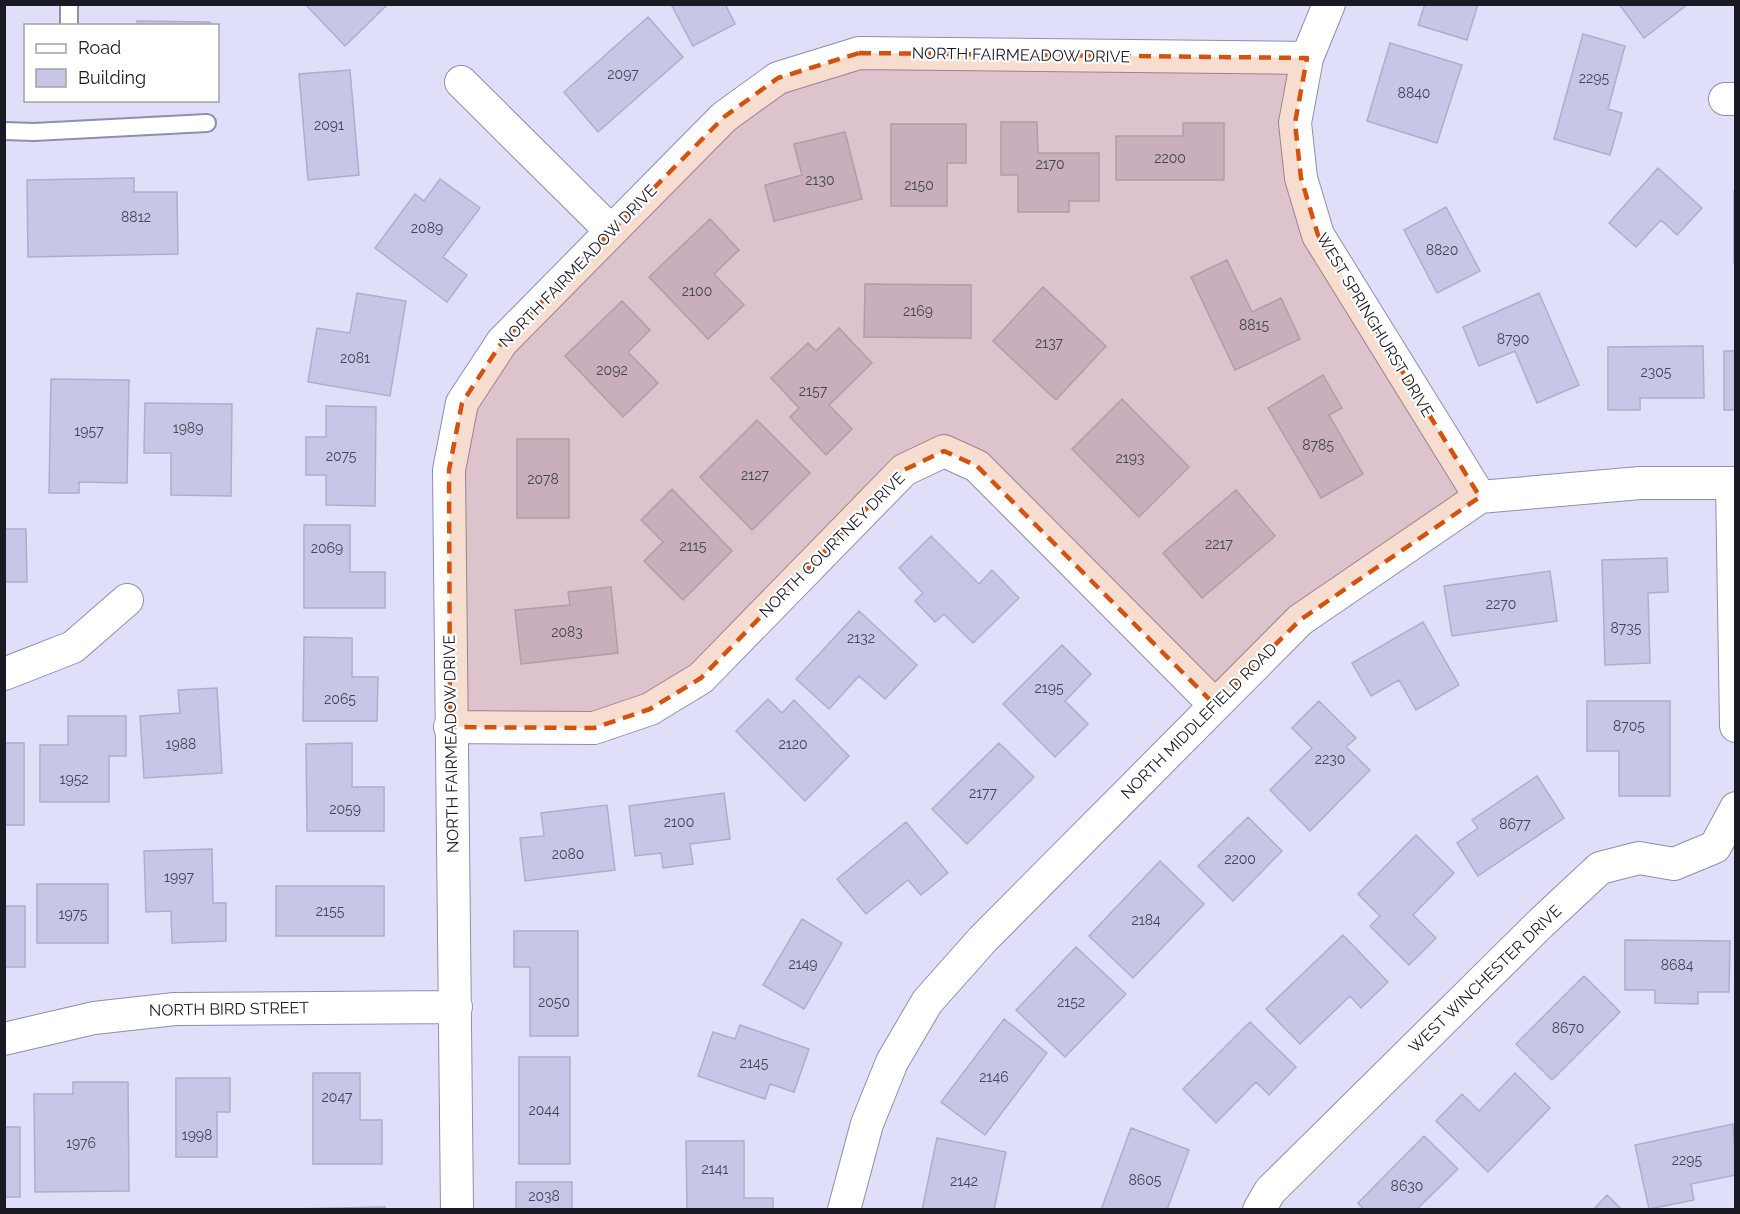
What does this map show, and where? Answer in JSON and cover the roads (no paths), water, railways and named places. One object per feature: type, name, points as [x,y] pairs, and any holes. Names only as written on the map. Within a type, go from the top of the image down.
[{"type":"street","name":"WEST SPRINGHURST DRIVE","points":[[1329,4],[1307,58],[1295,123],[1301,178],[1318,235],[1480,497]]},
{"type":"street","name":"NORTH FAIRMEADOW DRIVE","points":[[457,1209],[449,470],[462,403],[502,342],[724,117],[778,78],[860,53],[1307,58]]},
{"type":"street","points":[[461,82],[611,231]]},
{"type":"street","name":"NORTH COURTNEY DRIVE","points":[[450,727],[594,728],[650,709],[701,678],[904,470],[944,451],[978,466],[1215,705]]},
{"type":"street","name":"NORTH MIDDLEFIELD ROAD","points":[[844,1209],[867,1124],[892,1062],[927,1002],[983,939],[1300,620],[1480,497],[1640,483],[1734,483]]},
{"type":"street","points":[[1734,483],[1736,726]]},
{"type":"street","points":[[4,674],[73,647],[127,600]]},
{"type":"street","name":"WEST WINCHESTER DRIVE","points":[[1259,1209],[1270,1191],[1541,923],[1600,868],[1639,858],[1674,864],[1715,847],[1736,808]]},
{"type":"street","name":"NORTH BIRD STREET","points":[[4,1039],[135,1011],[456,1008]]},
{"type":"lane","points":[[69,4],[69,24]]},
{"type":"lane","points":[[4,131],[34,132],[207,123]]}]
